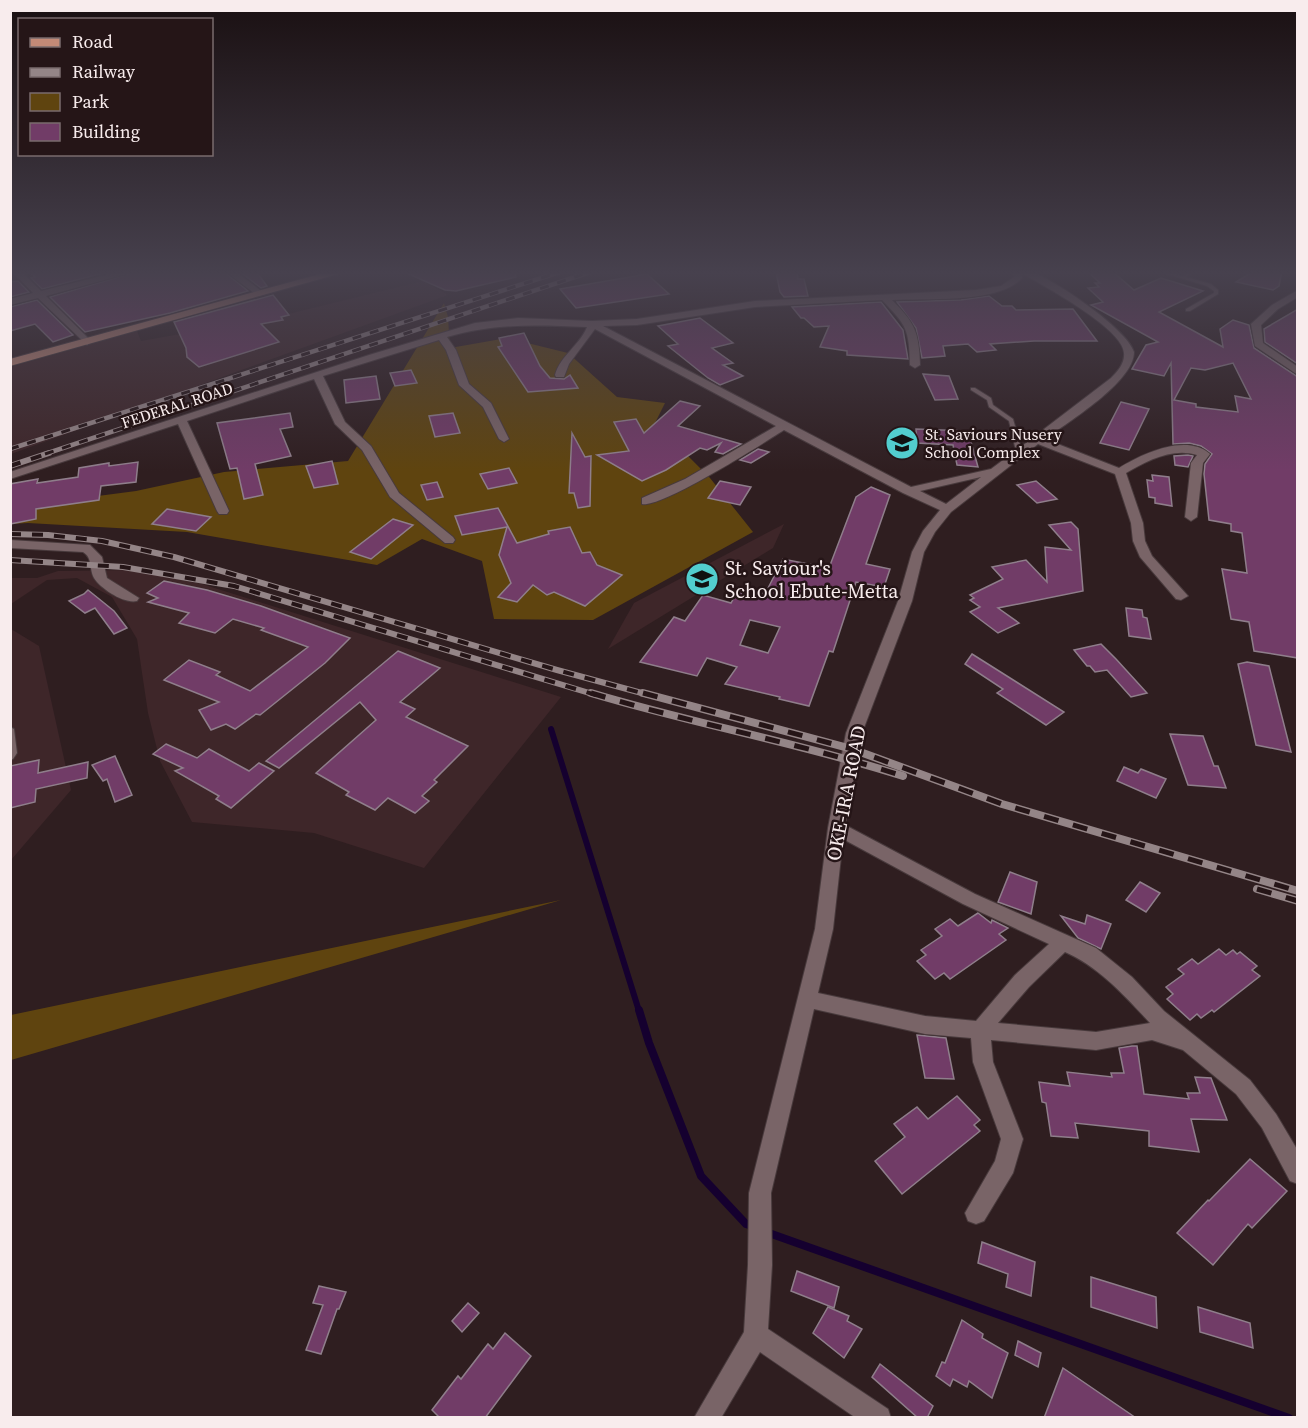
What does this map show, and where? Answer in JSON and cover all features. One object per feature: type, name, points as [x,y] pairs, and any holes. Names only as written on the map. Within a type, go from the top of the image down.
[{"type":"main road","points":[[10,363],[103,338]]},
{"type":"street","points":[[83,338],[87,342]]},
{"type":"street","name":"FEDERAL ROAD","points":[[10,476],[436,338]]},
{"type":"street","points":[[442,338],[451,350],[464,385],[487,405],[504,440]]},
{"type":"street","points":[[560,375],[561,367],[575,352],[584,338]]},
{"type":"street","points":[[617,338],[907,491],[947,509]]},
{"type":"street","points":[[915,338],[915,365]]},
{"type":"street","name":"OKE-IRA ROAD","points":[[706,1418],[756,1335],[760,1265],[760,1193],[824,929],[836,828],[854,733],[905,601],[918,552],[929,531],[947,509],[994,470],[1115,380],[1124,370],[1130,356],[1128,348],[1120,338]]},
{"type":"street","points":[[1257,338],[1258,344],[1298,372]]},
{"type":"street","points":[[317,375],[340,424],[367,448],[394,495],[449,540]]},
{"type":"street","points":[[181,419],[223,511]]},
{"type":"street","points":[[646,501],[689,481],[784,426]]},
{"type":"street","points":[[1035,439],[1120,472]]},
{"type":"street","points":[[1120,472],[1140,460],[1165,453],[1181,450],[1198,451],[1204,454],[1197,463],[1191,517]]},
{"type":"street","points":[[907,491],[994,470]]},
{"type":"street","points":[[1120,472],[1137,523],[1139,541],[1146,557],[1181,596]]},
{"type":"street","points":[[10,544],[86,548],[96,555],[101,578],[110,586],[132,597]]},
{"type":"street","points":[[836,828],[969,899],[1089,954],[1125,983],[1157,1017],[1243,1087],[1269,1121],[1298,1173]]},
{"type":"street","points":[[976,1213],[1005,1165],[1012,1139],[983,1062],[980,1030],[1022,981],[1064,941]]},
{"type":"street","points":[[807,999],[926,1025],[1096,1041],[1152,1031],[1194,1048]]},
{"type":"street","points":[[756,1335],[879,1418]]},
{"type":"lane","points":[[973,389],[989,399],[991,406],[1011,420],[1019,451]]},
{"type":"lane","points":[[10,729],[13,753],[10,757]]},
{"type":"shaded area","points":[[114,338],[140,338],[141,341],[160,338],[331,338],[11,454],[11,367]]},
{"type":"shaded area","name":"St. Saviour's School Ebute-Metta","points":[[784,524],[773,548],[608,649],[634,603]]},
{"type":"shaded area","points":[[132,570],[202,584],[561,697],[424,868],[314,833],[192,822],[160,761],[148,713],[137,639],[112,597],[77,578],[47,580],[11,604],[11,578],[37,578],[58,571]]},
{"type":"shaded area","points":[[11,629],[39,646],[71,790],[11,860]]},
{"type":"green space","points":[[423,338],[449,338],[450,348],[507,338],[568,353],[617,397],[665,403],[655,423],[710,478],[753,532],[593,620],[494,619],[482,561],[422,539],[377,565],[187,532],[11,524],[11,496],[52,502],[136,491],[224,472],[348,461]]},
{"type":"green space","points":[[561,900],[11,1060],[11,1015]]},
{"type":"building","points":[[49,338],[65,338],[53,342]]},
{"type":"building","points":[[181,338],[275,338],[279,342],[199,367],[187,357]]},
{"type":"building","points":[[499,338],[526,338],[540,366],[550,378],[564,379],[570,375],[578,388],[528,392],[498,347],[502,346]]},
{"type":"building","points":[[671,338],[726,338],[733,343],[712,348],[733,363],[723,365],[743,376],[720,385],[668,346],[678,344]]},
{"type":"building","points":[[824,338],[904,338],[908,359],[847,355],[847,351],[820,347]]},
{"type":"building","points":[[918,338],[1094,338],[1097,341],[990,344],[996,350],[977,352],[968,344],[943,346],[945,356],[922,358]]},
{"type":"building","points":[[1150,338],[1206,338],[1223,347],[1221,338],[1252,338],[1254,348],[1298,377],[1298,658],[1254,651],[1249,622],[1231,619],[1222,569],[1247,573],[1242,533],[1231,531],[1231,524],[1209,520],[1204,474],[1205,464],[1212,454],[1201,446],[1189,443],[1173,444],[1171,363],[1164,376],[1132,369],[1146,345],[1158,342]],"holes":[[[1233,363],[1251,399],[1235,396],[1238,412],[1196,407],[1196,404],[1174,400],[1191,368],[1205,370]]]},
{"type":"building","points":[[1265,338],[1298,338],[1298,364],[1265,342]]},
{"type":"building","points":[[411,370],[417,383],[395,386],[390,373]]},
{"type":"building","points":[[923,374],[949,376],[958,399],[935,400]]},
{"type":"building","points":[[376,376],[380,399],[346,403],[344,380]]},
{"type":"building","points":[[680,401],[700,406],[678,426],[741,444],[723,454],[715,452],[721,443],[707,450],[700,448],[666,470],[642,481],[597,455],[629,451],[614,422],[636,419],[644,433]]},
{"type":"building","points":[[1121,402],[1149,409],[1129,450],[1100,443]]},
{"type":"building","points":[[290,413],[293,427],[280,429],[291,456],[255,464],[263,495],[244,499],[237,468],[230,469],[217,423]]},
{"type":"building","points":[[453,413],[460,433],[435,437],[429,416]]},
{"type":"building","points":[[916,429],[968,431],[978,467],[957,465],[953,445],[917,443]]},
{"type":"building","points":[[572,433],[585,457],[591,456],[590,506],[578,508],[574,493],[569,493]]},
{"type":"building","points":[[758,449],[769,452],[751,463],[740,460]]},
{"type":"building","points":[[1174,456],[1193,456],[1188,467],[1175,465]]},
{"type":"building","points":[[332,461],[338,484],[314,488],[306,466]]},
{"type":"building","points":[[138,462],[136,482],[101,486],[99,500],[36,509],[36,519],[10,524],[10,484],[38,479],[37,483],[78,477],[79,468],[109,463],[109,466]]},
{"type":"building","points":[[509,468],[517,483],[488,489],[480,474]]},
{"type":"building","points":[[1152,475],[1169,477],[1172,506],[1155,503],[1155,498],[1149,497],[1147,480],[1153,481]]},
{"type":"building","points":[[720,481],[751,487],[740,505],[708,498]]},
{"type":"building","points":[[1036,481],[1057,499],[1037,503],[1017,485]]},
{"type":"building","points":[[437,482],[443,497],[427,500],[421,485]]},
{"type":"building","points":[[871,487],[890,495],[866,564],[890,569],[884,587],[856,582],[833,652],[829,651],[809,706],[725,684],[737,667],[707,658],[697,676],[640,662],[674,617],[685,621],[703,595],[731,603],[737,592],[756,596],[757,592],[765,594],[783,559],[829,568],[856,497]],"holes":[[[750,620],[780,627],[768,653],[740,645]]]},
{"type":"building","points":[[498,508],[517,543],[549,534],[548,531],[570,527],[582,553],[590,552],[597,565],[622,575],[585,606],[554,592],[547,595],[533,585],[517,602],[498,597],[511,583],[499,555],[507,527],[462,535],[455,516]]},
{"type":"building","points":[[167,509],[211,517],[196,531],[152,524]]},
{"type":"building","points":[[393,519],[413,525],[371,559],[350,552]]},
{"type":"building","points":[[1071,522],[1078,529],[1083,591],[998,608],[1019,623],[998,633],[970,612],[980,607],[970,600],[974,598],[970,595],[1003,579],[992,567],[1026,560],[1047,582],[1045,547],[1071,550],[1049,525]]},
{"type":"building","points":[[164,581],[207,590],[261,606],[350,638],[325,663],[260,715],[256,714],[235,729],[226,724],[211,730],[199,710],[219,702],[164,680],[189,660],[220,672],[216,675],[250,691],[308,647],[261,630],[264,628],[233,619],[215,633],[179,623],[189,613],[148,602],[158,598],[147,593]]},
{"type":"building","points":[[88,590],[114,611],[127,628],[114,634],[95,608],[85,613],[69,601]]},
{"type":"building","points":[[1126,608],[1142,610],[1143,617],[1147,618],[1151,639],[1129,636]]},
{"type":"building","points":[[1101,644],[1147,693],[1131,697],[1107,670],[1095,672],[1074,650]]},
{"type":"building","points":[[398,651],[440,668],[400,702],[415,709],[406,717],[468,746],[434,780],[437,782],[422,796],[429,801],[415,813],[388,798],[375,810],[346,795],[349,792],[316,773],[376,720],[360,702],[279,768],[266,761]]},
{"type":"building","points":[[972,654],[1064,712],[1046,725],[997,693],[1003,689],[965,664]]},
{"type":"building","points":[[1247,662],[1269,666],[1291,752],[1256,745],[1238,664]]},
{"type":"building","points":[[1170,734],[1203,736],[1214,766],[1218,766],[1226,788],[1188,785]]},
{"type":"building","points":[[166,744],[197,758],[209,749],[249,771],[259,763],[274,771],[231,808],[216,799],[219,796],[175,771],[183,768],[153,754]]},
{"type":"building","points":[[115,756],[132,795],[115,802],[107,779],[103,781],[92,765]]},
{"type":"building","points":[[39,760],[38,773],[88,762],[87,778],[36,789],[35,802],[10,808],[10,766]]},
{"type":"building","points":[[1124,767],[1138,773],[1141,769],[1166,779],[1156,798],[1117,781]]},
{"type":"building","points":[[1010,872],[1037,882],[1031,914],[998,902]]},
{"type":"building","points":[[1140,882],[1160,893],[1146,912],[1126,900]]},
{"type":"building","points":[[978,913],[991,923],[992,920],[1008,928],[999,934],[1006,940],[950,979],[944,973],[935,979],[917,961],[926,955],[921,950],[942,936],[935,929],[950,919],[958,926]]},
{"type":"building","points":[[1087,915],[1111,924],[1101,949],[1078,938],[1061,916],[1085,924]]},
{"type":"building","points":[[1219,949],[1226,955],[1233,950],[1237,954],[1240,952],[1257,966],[1252,970],[1260,976],[1214,1012],[1212,1010],[1201,1018],[1197,1014],[1190,1020],[1167,999],[1173,994],[1166,987],[1184,974],[1178,969],[1192,959],[1198,964]]},
{"type":"building","points":[[917,1035],[946,1038],[954,1079],[925,1078]]},
{"type":"building","points":[[1137,1046],[1144,1094],[1189,1099],[1187,1093],[1200,1093],[1195,1077],[1211,1078],[1227,1120],[1191,1119],[1199,1152],[1149,1146],[1149,1131],[1075,1123],[1078,1138],[1051,1136],[1046,1103],[1042,1102],[1039,1082],[1070,1086],[1067,1072],[1112,1077],[1111,1073],[1124,1073],[1119,1048]]},
{"type":"building","points":[[957,1096],[980,1120],[974,1125],[980,1131],[902,1194],[875,1161],[905,1137],[894,1124],[917,1107],[928,1119]]},
{"type":"building","points":[[1250,1159],[1287,1191],[1252,1228],[1248,1224],[1213,1265],[1177,1233]]},
{"type":"building","points":[[982,1242],[1035,1262],[1031,1296],[1006,1287],[1008,1274],[978,1263]]},
{"type":"building","points":[[797,1271],[839,1287],[834,1308],[791,1291]]},
{"type":"building","points":[[1091,1277],[1156,1297],[1157,1328],[1091,1307]]},
{"type":"building","points":[[319,1286],[346,1292],[337,1309],[321,1354],[306,1350],[323,1305],[313,1303]]},
{"type":"building","points":[[468,1303],[479,1313],[462,1332],[452,1321]]},
{"type":"building","points":[[828,1307],[849,1316],[847,1321],[862,1329],[844,1358],[813,1333]]},
{"type":"building","points":[[1198,1307],[1250,1323],[1253,1348],[1200,1332]]},
{"type":"building","points":[[962,1320],[983,1334],[982,1338],[1008,1353],[992,1398],[969,1381],[967,1387],[953,1379],[950,1386],[936,1376],[942,1362],[945,1363]]},
{"type":"building","points":[[505,1333],[531,1356],[485,1418],[440,1418],[432,1410],[458,1376],[461,1379],[488,1344],[493,1349]]},
{"type":"building","points":[[1018,1341],[1041,1353],[1038,1367],[1015,1355]]},
{"type":"building","points":[[880,1364],[933,1406],[927,1418],[918,1418],[872,1377]]},
{"type":"building","points":[[1063,1368],[1136,1418],[1044,1418]]},
{"type":"waterway","points":[[551,729],[639,1011]]},
{"type":"waterway","points":[[639,1010],[649,1043],[701,1176],[746,1224],[755,1227]]},
{"type":"waterway","points":[[766,1232],[1289,1418]]},
{"type":"railway","points":[[10,449],[356,338]]},
{"type":"railway","points":[[45,454],[393,338]]},
{"type":"railway","points":[[10,466],[49,453]]},
{"type":"railway","points":[[10,534],[48,535],[102,541],[174,557],[649,695]]},
{"type":"railway","points":[[10,560],[123,567],[234,586],[596,695]]},
{"type":"railway","points":[[591,693],[825,753],[903,776]]},
{"type":"railway","points":[[643,693],[852,749],[1002,804],[1298,891]]},
{"type":"railway","points":[[1257,889],[1298,901]]},
{"type":"place","name":"St. Saviours Nusery School Complex","points":[[902,443]]},
{"type":"place","name":"St. Saviour's School Ebute-Metta","points":[[702,579]]}]
